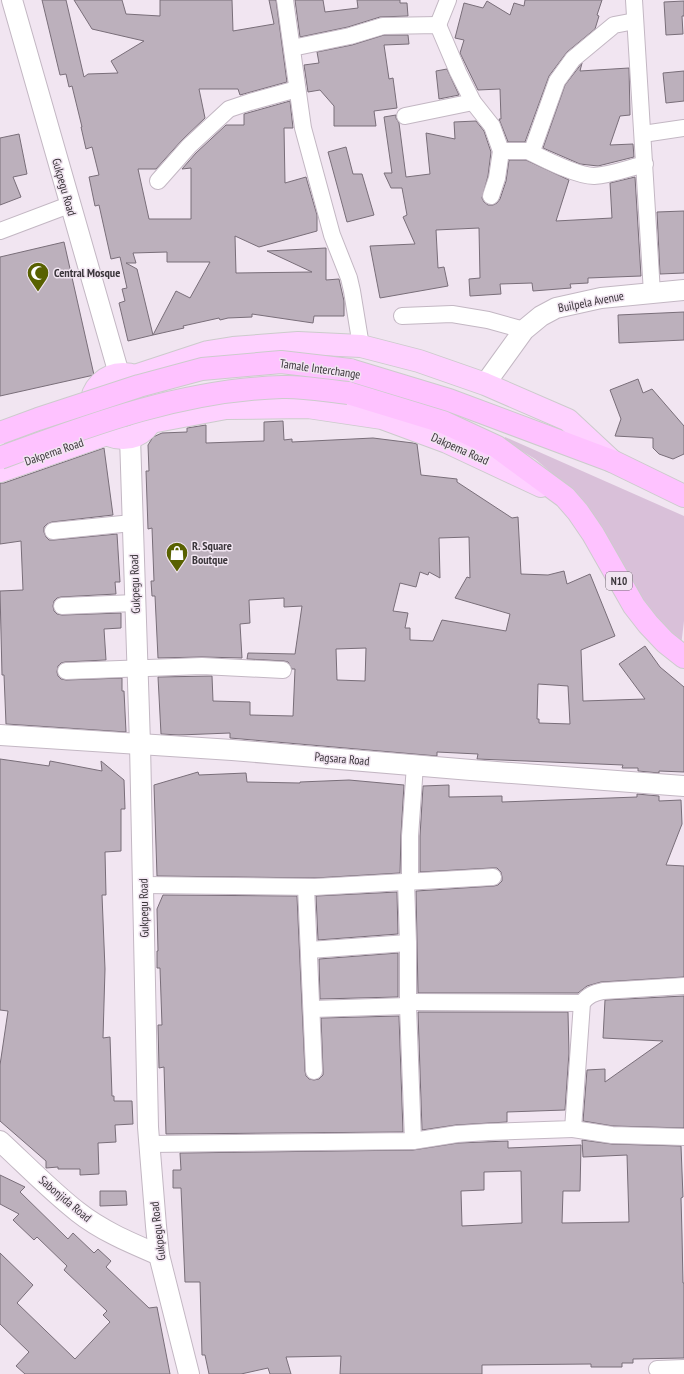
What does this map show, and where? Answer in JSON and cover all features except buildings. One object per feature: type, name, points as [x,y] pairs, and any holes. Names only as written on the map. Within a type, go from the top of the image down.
[{"type":"highway","name":"Tamale Interchange","points":[[0,433],[138,386],[202,369],[281,362],[350,370],[449,400],[612,461]]},
{"type":"highway","name":"Tamale Interchange","points":[[0,458],[82,428],[165,403],[224,391],[283,387],[348,393],[444,422],[497,447],[565,497]]},
{"type":"highway","points":[[612,461],[684,496]]},
{"type":"highway","name":"Dakpema Road","points":[[565,497],[578,512],[593,534],[634,606],[665,642],[684,657]]},
{"type":"main road","points":[[127,375],[143,380],[149,387],[154,396],[154,414],[151,422],[138,434],[130,437],[114,437],[107,434],[100,428],[94,419],[91,410],[95,390],[109,377],[127,375],[208,352],[233,348],[298,344],[361,346],[419,361],[485,384],[568,420],[612,461]]},
{"type":"main road","points":[[0,426],[95,390]]},
{"type":"main road","name":"Dakpema Road","points":[[151,422],[226,408],[308,408],[382,418],[447,442],[565,497]]},
{"type":"main road","name":"Dakpema Road","points":[[0,471],[107,434]]},
{"type":"street","name":"Gukpegu Road","points":[[12,0],[69,205],[127,375]]},
{"type":"street","points":[[285,0],[300,113],[308,149],[332,236],[349,278],[361,346]]},
{"type":"street","points":[[448,0],[438,25],[458,72],[473,102],[492,126],[501,151],[497,178],[491,196]]},
{"type":"street","points":[[634,0],[652,293]]},
{"type":"street","points":[[528,151],[533,148],[557,81],[573,59],[614,25],[635,20]]},
{"type":"street","points":[[292,48],[350,36],[383,26],[438,25]]},
{"type":"street","points":[[158,181],[190,146],[229,110],[250,102],[297,89]]},
{"type":"street","points":[[405,116],[473,102]]},
{"type":"street","points":[[643,134],[684,128]]},
{"type":"street","points":[[501,151],[528,151],[572,170],[593,176],[609,174],[645,164]]},
{"type":"street","points":[[0,230],[69,205]]},
{"type":"street","name":"Builpela Avenue","points":[[485,384],[524,330],[541,316],[556,308],[601,298],[684,290]]},
{"type":"street","points":[[402,316],[452,314],[488,320],[524,330]]},
{"type":"street","name":"Gukpegu Road","points":[[130,437],[140,744],[150,1144],[159,1255],[189,1374]]},
{"type":"street","points":[[54,531],[132,523]]},
{"type":"street","points":[[62,606],[135,604]]},
{"type":"street","points":[[66,671],[202,666],[282,670]]},
{"type":"street","name":"Pagsara Road","points":[[0,735],[232,750],[415,766],[684,786]]},
{"type":"street","points":[[413,1141],[408,1004],[408,881],[415,766]]},
{"type":"street","points":[[143,885],[306,887],[492,877]]},
{"type":"street","points":[[306,887],[314,1071]]},
{"type":"street","points":[[309,950],[408,943]]},
{"type":"street","points":[[573,1129],[582,1003],[587,997],[594,993],[603,991],[684,986]]},
{"type":"street","points":[[312,1009],[408,1004],[582,1003]]},
{"type":"street","points":[[150,1144],[413,1141],[457,1134],[573,1129],[612,1135],[684,1136]]},
{"type":"street","name":"Sabonjida Road","points":[[0,1142],[78,1212],[97,1225],[119,1237],[159,1255]]},
{"type":"street","points":[[657,1369],[684,1368]]},
{"type":"shaded area","points":[[505,437],[684,516],[684,621],[681,646],[655,619],[553,474],[535,459],[504,440]]},
{"type":"place","name":"Central Mosque","points":[[38,292]]},
{"type":"place","name":"R. Square Boutque","points":[[177,572]]}]
